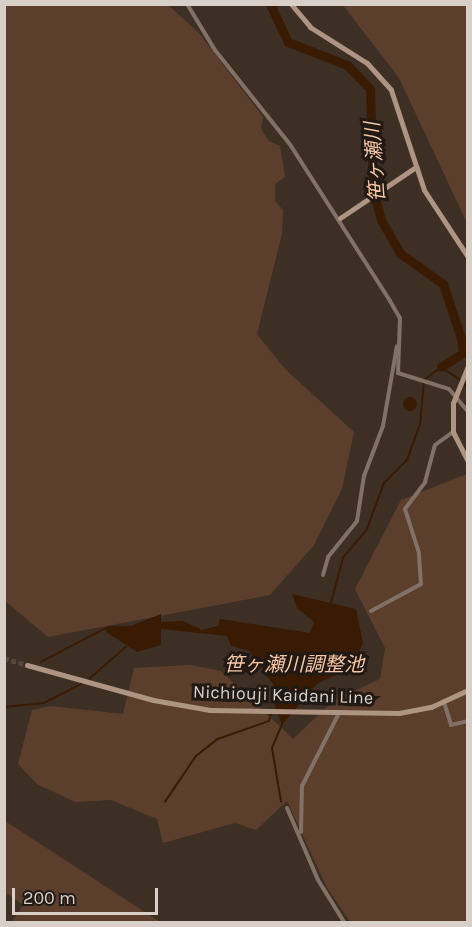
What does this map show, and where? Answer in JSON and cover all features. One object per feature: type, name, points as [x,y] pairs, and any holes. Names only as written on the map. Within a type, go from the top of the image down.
[{"type":"main road","points":[[291,4],[310,27],[380,74],[404,118],[416,167],[430,202],[468,257]]},
{"type":"main road","points":[[340,218],[416,167]]},
{"type":"main road","points":[[468,366],[453,403],[453,432],[468,461]]},
{"type":"main road","name":"Nichiouji Kaidani Line","points":[[27,665],[210,710],[399,713],[444,702],[468,690]]},
{"type":"street","points":[[187,4],[340,218],[400,318],[398,373],[449,389],[468,412]]},
{"type":"street","points":[[323,575],[327,557],[357,520],[399,340]]},
{"type":"street","points":[[371,611],[421,584],[419,553],[405,509],[425,482],[439,440],[453,432]]},
{"type":"street","points":[[444,702],[451,725],[468,721]]},
{"type":"street","points":[[301,832],[302,786],[339,713]]},
{"type":"street","points":[[287,808],[301,832],[318,880],[344,922]]},
{"type":"shaded area","points":[[4,5],[168,5],[199,33],[263,117],[261,129],[269,141],[280,146],[285,177],[275,184],[275,201],[283,210],[282,234],[257,334],[285,369],[354,432],[342,489],[314,545],[270,595],[48,637],[5,601]]},
{"type":"shaded area","points":[[343,5],[467,5],[467,223],[399,78]]},
{"type":"shaded area","points":[[467,474],[467,922],[350,922],[326,886],[287,801],[256,830],[235,823],[163,843],[157,819],[111,800],[75,802],[37,784],[18,764],[32,710],[50,706],[123,714],[134,668],[191,665],[221,671],[293,739],[333,701],[380,679],[385,648],[355,589],[401,500]]},
{"type":"shaded area","points":[[5,821],[160,922],[12,922],[23,905],[8,894],[5,898]]},
{"type":"water","points":[[410,397],[415,399],[417,404],[415,409],[410,411],[405,409],[403,404],[405,399]]},
{"type":"water","name":"笹ヶ瀬川調整池","points":[[292,594],[356,609],[363,643],[359,652],[368,672],[342,672],[317,684],[282,725],[274,703],[275,687],[249,651],[231,646],[227,636],[161,629],[161,645],[137,652],[106,632],[107,626],[131,626],[161,614],[161,622],[183,621],[202,630],[218,626],[220,619],[310,633],[314,622],[297,608]]},
{"type":"waterway","name":"笹ヶ瀬川","points":[[270,4],[288,42],[347,65],[370,89],[373,190],[381,220],[401,254],[443,284],[461,338],[463,353],[441,367]]},
{"type":"waterway","points":[[331,603],[343,558],[367,529],[384,483],[407,460],[420,425],[424,380],[441,367],[461,380]]},
{"type":"waterway","points":[[465,383],[468,390]]},
{"type":"waterway","points":[[41,662],[106,628]]},
{"type":"waterway","points":[[89,679],[126,647]]},
{"type":"waterway","points":[[4,707],[44,703],[85,682]]},
{"type":"waterway","points":[[165,802],[196,756],[218,739],[269,721],[271,714]]},
{"type":"waterway","points":[[281,802],[272,748],[282,725]]},
{"type":"tunnel","points":[[4,658],[27,665]]}]
